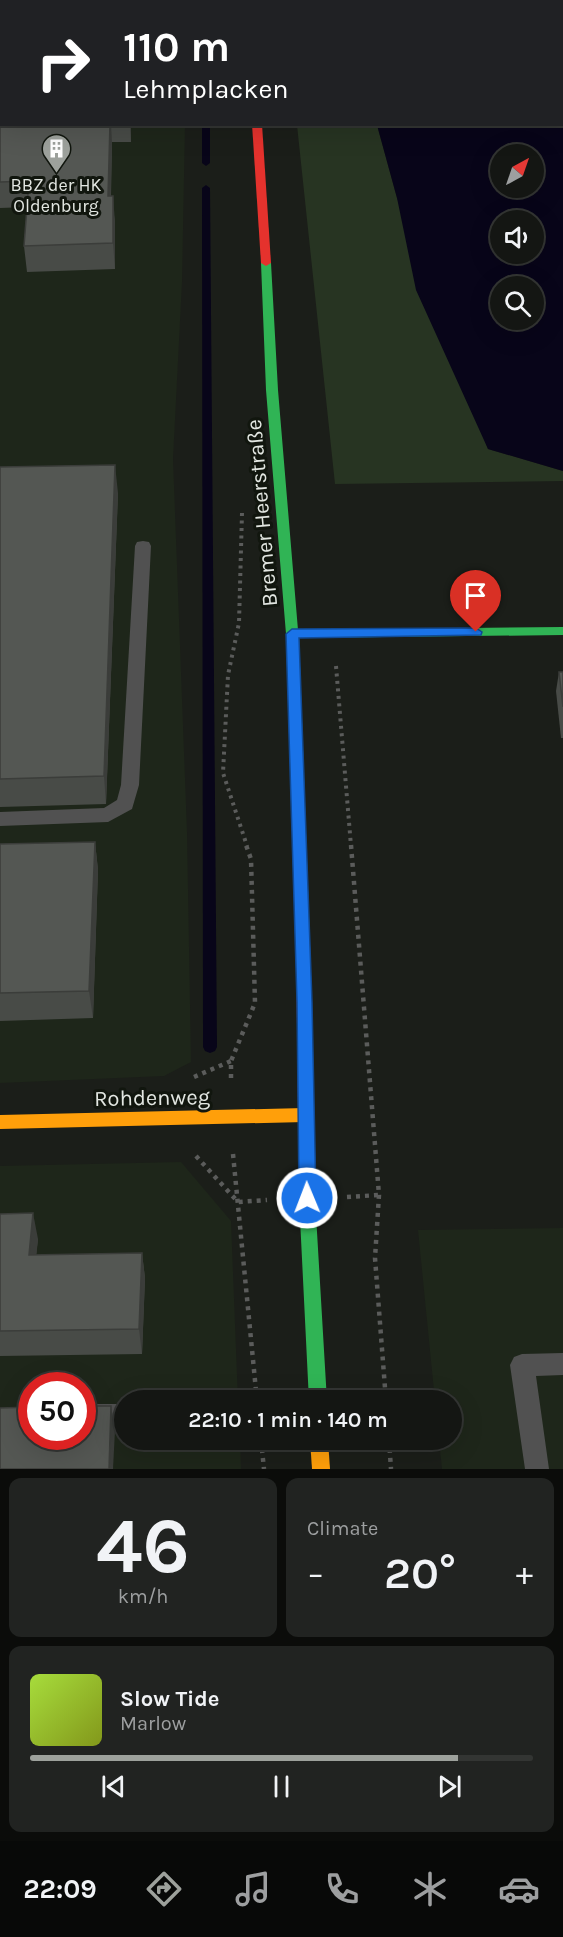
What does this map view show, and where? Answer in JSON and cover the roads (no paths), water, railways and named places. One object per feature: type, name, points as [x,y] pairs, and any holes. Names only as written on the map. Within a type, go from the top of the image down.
[{"type":"main road","name":"Bremer Heerstraße","points":[[257,126],[268,286],[272,390],[292,634],[304,990],[305,1114],[318,1390]]},
{"type":"main road","points":[[292,634],[563,631]]},
{"type":"main road","name":"Rohdenweg","points":[[0,1122],[305,1114]]},
{"type":"main road","points":[[320,1450],[321,1469]]},
{"type":"lane","points":[[0,819],[108,815],[125,804],[130,785],[143,546]]},
{"type":"lane","points":[[537,1469],[522,1365],[563,1365]]},
{"type":"lane","points":[[96,1416],[114,1416]]},
{"type":"water","points":[[377,126],[563,126],[563,471],[488,449],[416,290],[397,198]]},
{"type":"waterway","points":[[206,126],[206,163]]},
{"type":"waterway","points":[[206,188],[210,1047]]},
{"type":"place","name":"BBZ der HK Oldenburg","points":[[56,174]]}]
